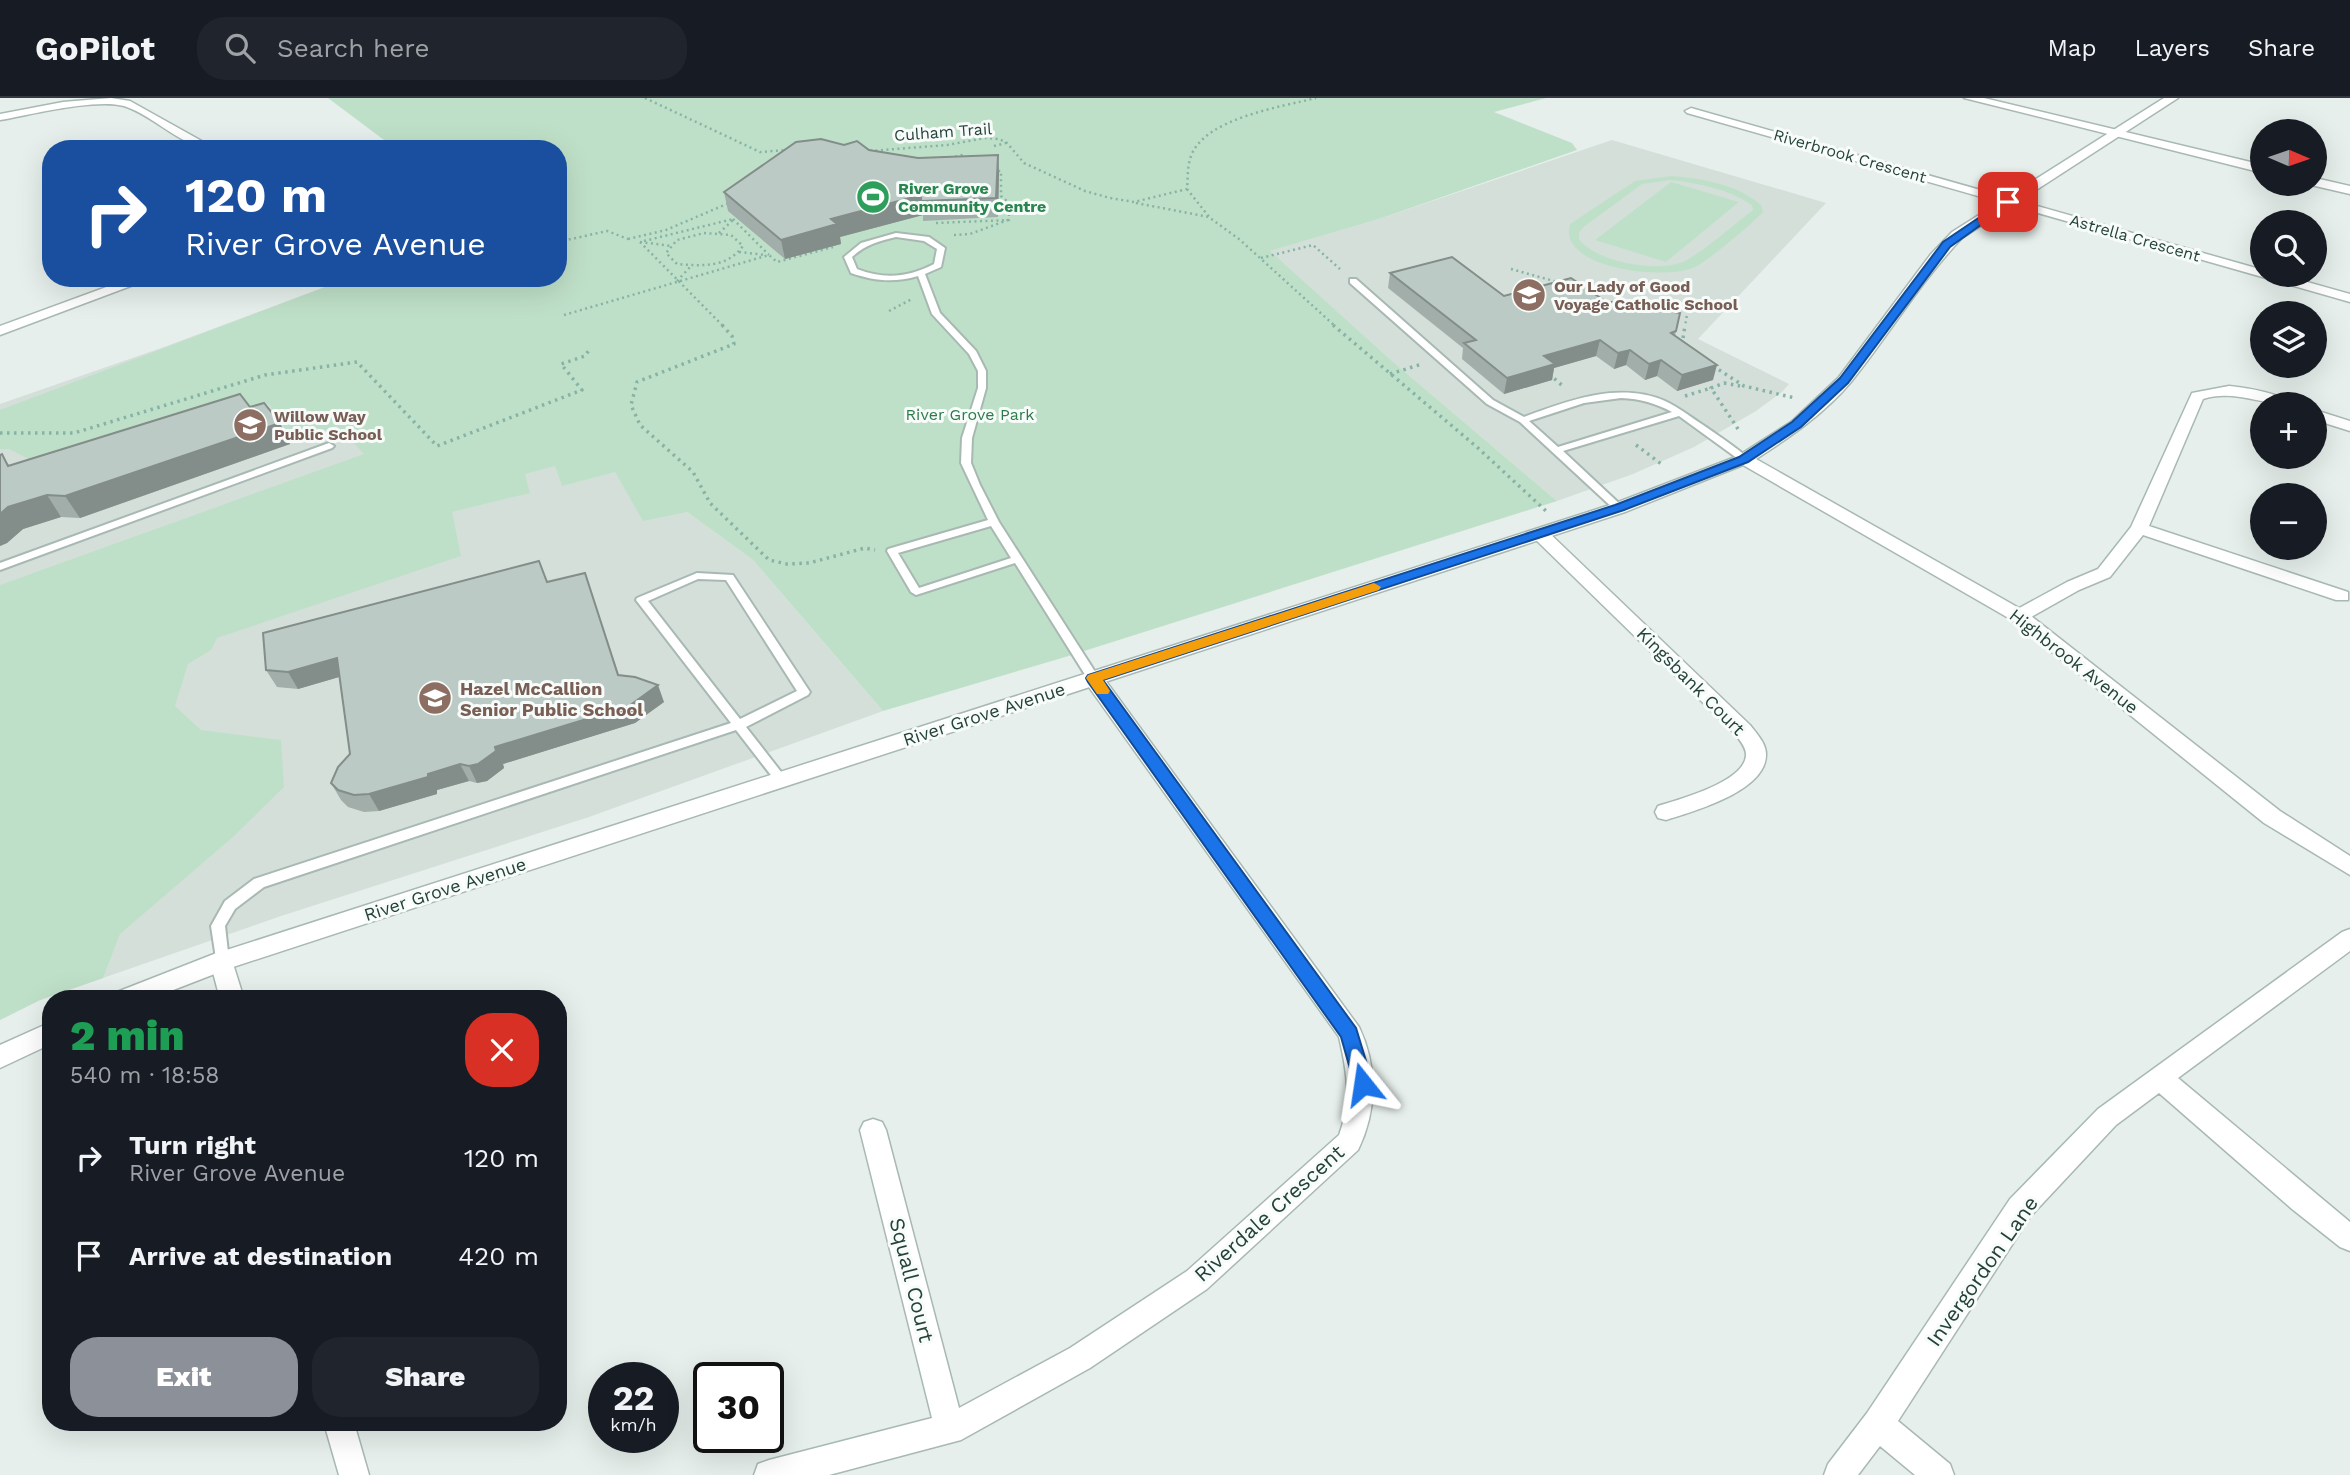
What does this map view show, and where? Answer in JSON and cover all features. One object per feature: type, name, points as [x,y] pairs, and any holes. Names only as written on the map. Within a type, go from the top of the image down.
[{"type":"street","points":[[1970,98],[2250,166]]},
{"type":"street","name":"River Grove Avenue","points":[[148,990],[222,961],[1619,508],[1749,455],[1797,425],[1851,372],[1947,244],[2172,98]]},
{"type":"street","points":[[0,117],[90,101],[118,100],[194,140]]},
{"type":"street","name":"Riverbrook Crescent","points":[[1691,111],[2008,202]]},
{"type":"street","points":[[2328,185],[2350,190]]},
{"type":"street","name":"Astrella Crescent","points":[[2008,202],[2250,270]]},
{"type":"street","points":[[0,331],[120,287]]},
{"type":"street","name":"Astrella Crescent","points":[[2311,287],[2350,298]]},
{"type":"street","points":[[2020,616],[2073,586],[2104,573],[2139,528],[2197,396],[2211,390],[2235,390],[2250,394]]},
{"type":"street","points":[[2327,419],[2350,426]]},
{"type":"street","name":"Highbrook Avenue","points":[[1749,455],[2020,616],[2272,817],[2350,867]]},
{"type":"street","points":[[2139,528],[2342,596]]},
{"type":"street","name":"Kingsbank Court","points":[[1540,534],[1743,730],[1752,742],[1756,754],[1752,770],[1718,794],[1666,812]]},
{"type":"street","name":"Riverdale Crescent","points":[[769,1475],[950,1429],[1080,1358],[1197,1280],[1349,1142],[1359,1118],[1363,1084],[1350,1034],[1094,678]]},
{"type":"street","name":"Invergordon Lane","points":[[1839,1475],[1878,1424],[2020,1208],[2107,1117],[2350,938]]},
{"type":"street","points":[[222,961],[230,990]]},
{"type":"street","points":[[0,1057],[42,1036]]},
{"type":"street","points":[[2159,1077],[2301,1200],[2350,1238]]},
{"type":"street","name":"Squall Court","points":[[873,1130],[950,1429]]},
{"type":"street","points":[[1878,1424],[1939,1475]]},
{"type":"street","points":[[341,1431],[354,1475]]},
{"type":"lane","points":[[896,236],[926,239],[941,248],[941,256],[938,265],[921,274],[882,279],[865,276],[854,271],[848,257],[857,247],[874,239],[896,236]]},
{"type":"lane","points":[[921,274],[936,314],[973,353],[982,370],[982,388],[967,438],[966,463],[994,522],[1094,678]]},
{"type":"lane","points":[[1353,281],[1490,402],[1523,420],[1619,508]]},
{"type":"lane","points":[[1523,420],[1545,410],[1615,393],[1653,399],[1749,455]]},
{"type":"lane","points":[[1557,450],[1680,413]]},
{"type":"lane","points":[[0,568],[329,446]]},
{"type":"lane","points":[[994,522],[892,551],[916,592],[1018,559]]},
{"type":"lane","points":[[222,961],[218,926],[230,905],[259,883],[738,725],[804,692],[729,577],[697,576],[641,600],[738,725],[780,780]]},
{"type":"path","points":[[645,98],[760,152],[794,150]]},
{"type":"path","points":[[1316,98],[1251,115],[1212,132],[1192,153],[1187,189],[1210,218],[1260,258],[1389,374],[1478,447],[1548,513],[1540,534]]},
{"type":"path","name":"Culham Trail","points":[[863,152],[947,145],[985,138],[1007,143],[1024,163],[1085,191],[1134,202],[1187,189]]},
{"type":"path","points":[[994,146],[1007,143]]},
{"type":"path","points":[[760,152],[764,159]]},
{"type":"path","points":[[943,159],[966,153]]},
{"type":"path","points":[[990,172],[1001,171],[1001,197],[1009,203],[1009,220]]},
{"type":"path","points":[[628,239],[667,230],[737,198]]},
{"type":"path","points":[[1134,202],[1210,218]]},
{"type":"path","points":[[640,242],[733,219]]},
{"type":"path","points":[[719,233],[733,219]]},
{"type":"path","points":[[733,219],[777,262],[844,243]]},
{"type":"path","points":[[941,228],[932,223],[1009,220]]},
{"type":"path","points":[[949,233],[967,235],[1009,220]]},
{"type":"path","points":[[567,240],[607,231],[640,242],[672,246]]},
{"type":"path","points":[[704,233],[719,233],[731,235],[743,246],[733,258],[704,267],[677,264],[666,253],[677,240],[704,233]]},
{"type":"path","points":[[640,242],[732,336],[734,344],[686,363],[660,369],[637,382],[631,405],[640,425],[693,472],[710,503],[769,560],[787,564],[809,563],[865,548],[892,551]]},
{"type":"path","points":[[1260,258],[1313,245],[1353,281]]},
{"type":"path","points":[[739,252],[769,255]]},
{"type":"path","points":[[564,315],[769,255]]},
{"type":"path","points":[[677,281],[692,265]]},
{"type":"path","points":[[1511,269],[1560,282],[1572,290]]},
{"type":"path","points":[[1622,314],[1664,303],[1688,309],[1682,345]]},
{"type":"path","points":[[0,433],[74,433],[265,375],[357,362],[437,446],[582,390],[561,364],[585,356],[589,351]]},
{"type":"path","points":[[1389,374],[1440,358]]},
{"type":"path","points":[[1703,359],[1744,386]]},
{"type":"path","points":[[1680,397],[1724,383],[1819,404]]},
{"type":"path","points":[[1711,388],[1749,455]]},
{"type":"shaded area","name":"Our Lady of Good Voyage Catholic School","points":[[1612,140],[1826,203],[1698,339],[1789,384],[1782,392],[1756,411],[1694,447],[1633,474],[1557,501],[1391,360],[1269,251],[1379,219]]},
{"type":"shaded area","name":"Hazel McCallion Senior Public School","points":[[325,287],[496,287],[687,512],[753,560],[883,711],[589,817],[281,916],[69,990],[42,990],[42,999],[0,1020],[0,404]]},
{"type":"green space","name":"River Grove Park","points":[[328,98],[1546,98],[1494,112],[1572,143],[1577,150],[1379,219],[1270,251],[1391,360],[1557,501],[1062,658],[883,711],[753,560],[687,512],[643,521],[615,472],[562,486],[555,466],[525,474],[530,493],[452,512],[461,556],[217,638],[211,650],[188,664],[175,706],[201,730],[281,740],[284,787],[233,837],[120,934],[103,978],[69,990],[42,990],[42,999],[0,1020],[0,585],[364,454],[337,426],[293,441],[269,404],[33,461],[9,449],[0,449],[0,410],[325,287],[567,287],[567,140],[384,140]]},
{"type":"green space","points":[[1672,176],[1719,184],[1752,198],[1761,205],[1763,212],[1710,257],[1695,267],[1681,271],[1662,273],[1617,268],[1580,252],[1570,239],[1570,224],[1635,181]],"holes":[[[1681,181],[1733,195],[1752,205],[1753,210],[1704,249],[1676,264],[1646,266],[1614,260],[1588,247],[1579,239],[1579,232],[1585,226],[1642,184]]]},
{"type":"green space","points":[[1671,182],[1739,202],[1666,262],[1595,240]]},
{"type":"building","name":"River Grove Community Centre","points":[[821,139],[844,145],[857,141],[869,150],[918,158],[998,155],[996,198],[921,201],[921,195],[831,219],[837,224],[781,240],[724,192],[796,142]]},
{"type":"building","points":[[1452,257],[1504,296],[1571,278],[1608,303],[1619,300],[1635,312],[1648,308],[1680,313],[1676,331],[1671,333],[1717,365],[1682,375],[1661,360],[1649,364],[1630,350],[1618,353],[1600,340],[1544,356],[1555,364],[1507,378],[1464,343],[1476,340],[1390,273]]},
{"type":"building","points":[[240,394],[250,407],[264,403],[280,423],[65,496],[47,495],[8,507],[0,514],[2,454],[8,466]]},
{"type":"building","points":[[539,561],[547,582],[585,573],[618,675],[635,677],[658,685],[629,706],[495,747],[496,751],[478,764],[460,764],[428,774],[428,777],[369,794],[354,795],[338,790],[331,783],[338,767],[350,754],[337,658],[288,672],[266,670],[263,633]]},
{"type":"slow traffic","points":[[1102,691],[1094,678],[1374,587]]},
{"type":"place","name":"River Grove Community Centre","points":[[873,197]]},
{"type":"place","name":"Our Lady of Good Voyage Catholic School","points":[[1529,295]]},
{"type":"place","name":"Willow Way Public School","points":[[250,425]]},
{"type":"place","name":"Hazel McCallion Senior Public School","points":[[435,698]]},
{"type":"route","points":[[1363,1084],[1350,1034],[1094,678],[1619,508],[1744,459],[1797,425],[1844,380],[1947,244],[2008,202]]}]
